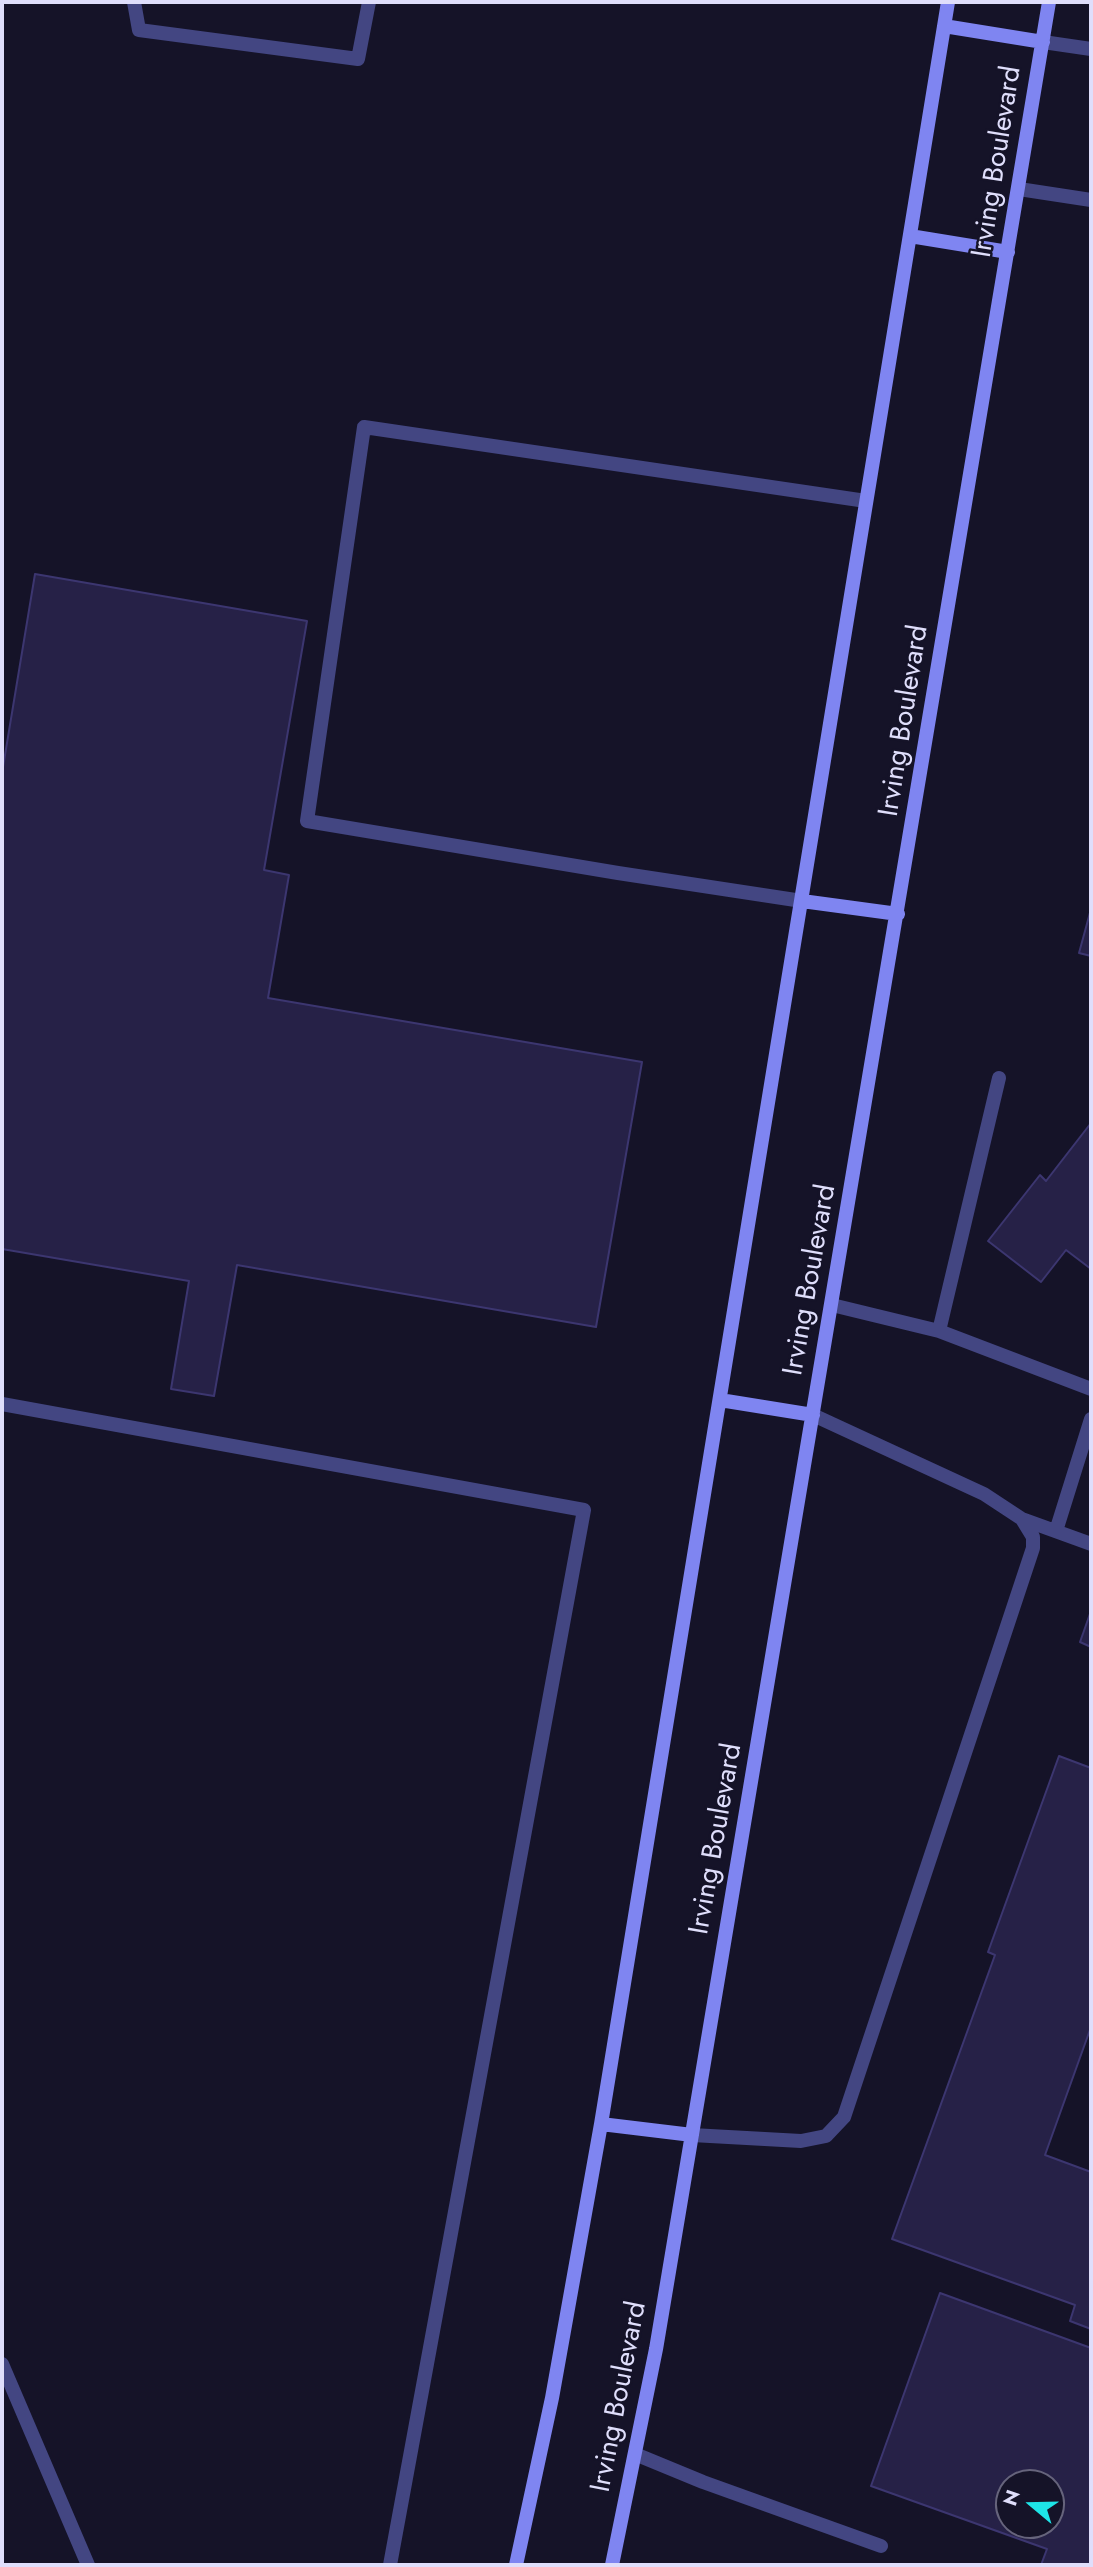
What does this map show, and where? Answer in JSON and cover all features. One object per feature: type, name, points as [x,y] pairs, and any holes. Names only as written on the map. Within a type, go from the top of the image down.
[{"type":"main road","points":[[516,2565],[552,2398],[601,2124],[948,2]]},
{"type":"main road","name":"Irving Boulevard","points":[[612,2565],[656,2349],[1049,2]]},
{"type":"main road","points":[[944,26],[1043,42]]},
{"type":"main road","points":[[910,236],[1008,252]]},
{"type":"main road","points":[[802,901],[898,914]]},
{"type":"main road","points":[[720,1400],[813,1415]]},
{"type":"main road","points":[[601,2124],[692,2135]]},
{"type":"lane","points":[[134,2],[139,30],[358,59],[369,2]]},
{"type":"lane","points":[[1043,42],[1091,49]]},
{"type":"lane","points":[[1019,189],[1091,200]]},
{"type":"lane","points":[[802,901],[307,821],[364,427],[866,502]]},
{"type":"lane","points":[[939,1331],[999,1078]]},
{"type":"lane","points":[[832,1305],[939,1331],[1091,1389]]},
{"type":"lane","points":[[2,1404],[584,1510],[390,2565]]},
{"type":"lane","points":[[813,1415],[984,1494],[1022,1519],[1091,1544]]},
{"type":"lane","points":[[1056,1531],[1091,1419]]},
{"type":"lane","points":[[692,2135],[801,2141],[825,2136],[844,2117],[1033,1548],[1033,1537],[1022,1519]]},
{"type":"lane","points":[[2,2364],[88,2565]]},
{"type":"lane","points":[[635,2454],[703,2482],[881,2546]]},
{"type":"building","points":[[35,574],[307,621],[264,870],[289,875],[268,998],[642,1062],[596,1327],[237,1265],[214,1396],[171,1389],[189,1281],[2,1249],[2,773]]},
{"type":"building","points":[[1091,909],[1091,956],[1079,953]]},
{"type":"building","points":[[1091,1123],[1091,1269],[1066,1250],[1041,1282],[988,1241],[1040,1175],[1046,1181]]},
{"type":"building","points":[[1091,1611],[1091,1647],[1080,1642]]},
{"type":"building","points":[[1059,1756],[1091,1768],[1091,2027],[1045,2155],[1091,2172],[1091,2329],[1070,2321],[1075,2305],[892,2239],[995,1955],[988,1952]]},
{"type":"building","points":[[940,2293],[1091,2348],[1091,2565],[1041,2565],[1047,2549],[1019,2539],[1065,2539],[1065,2469],[995,2469],[995,2530],[871,2486]]}]
